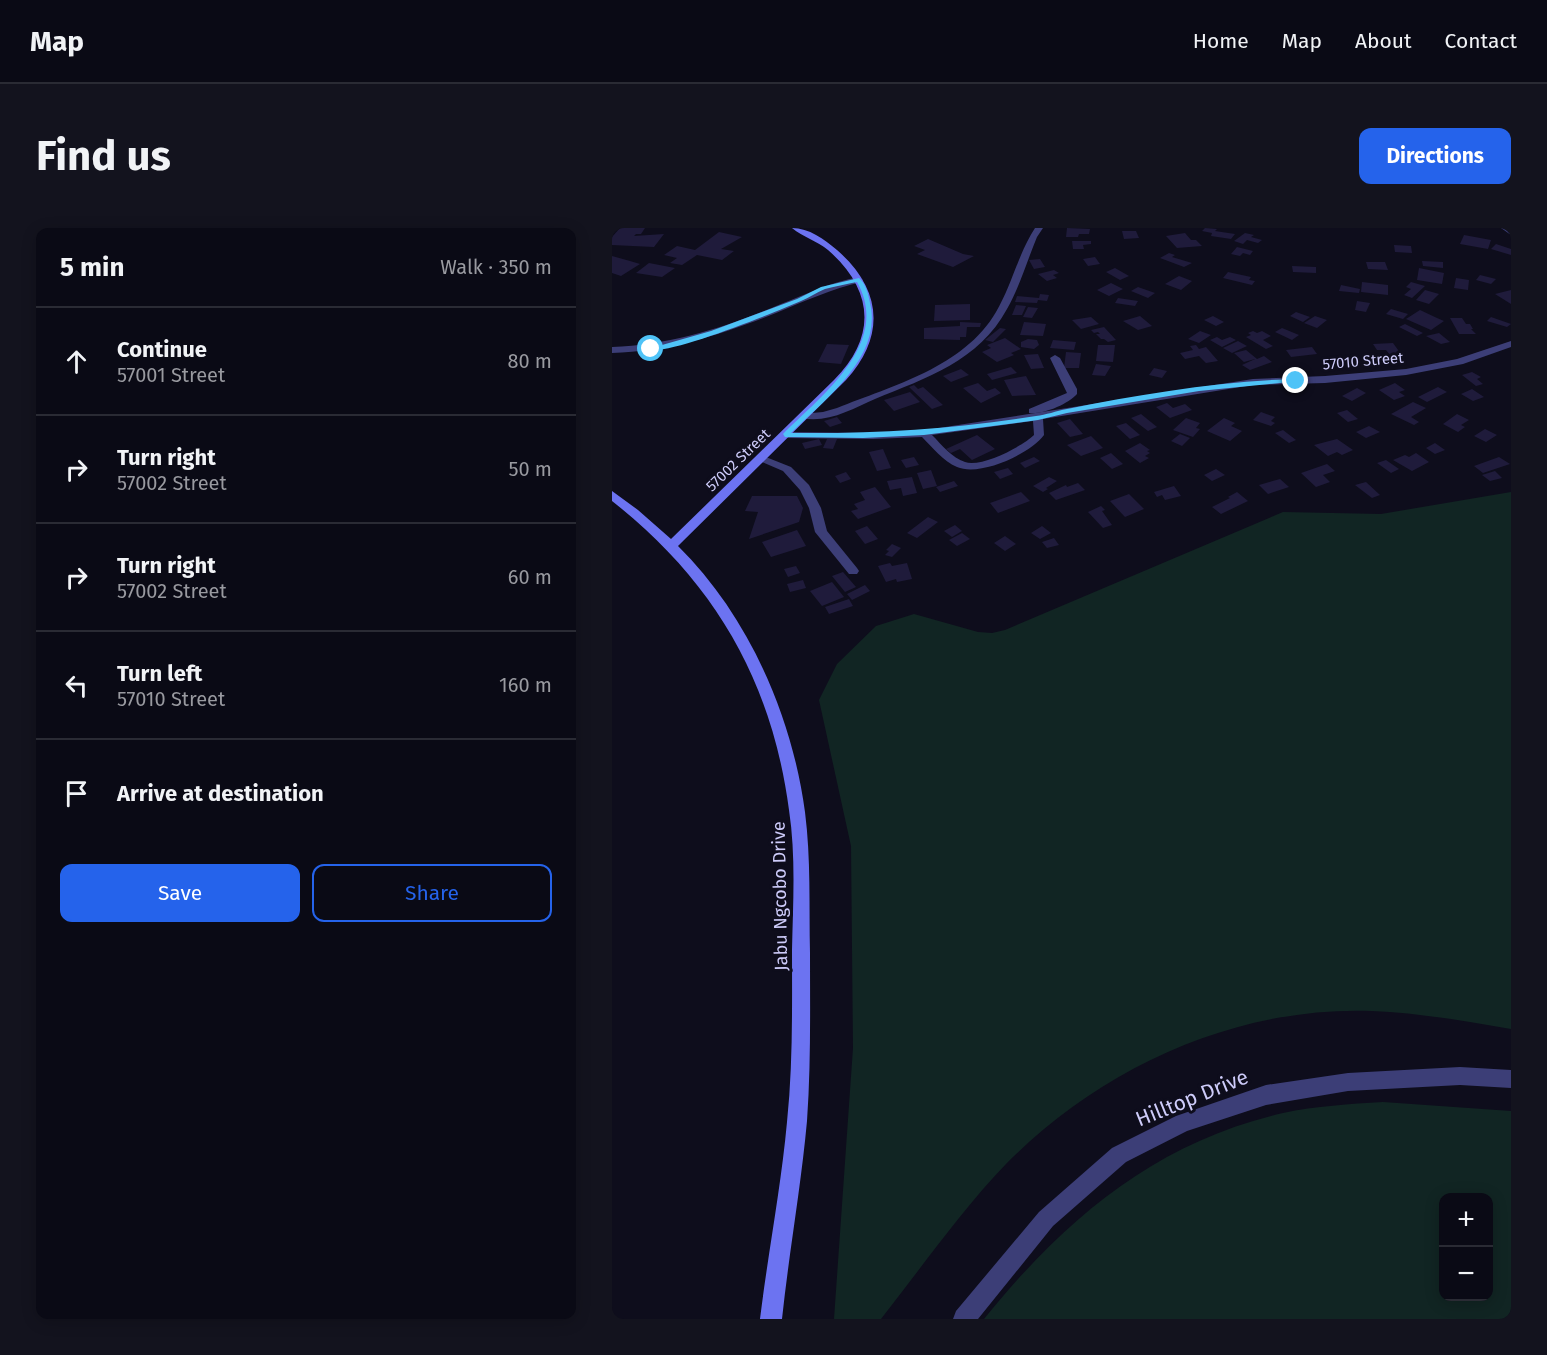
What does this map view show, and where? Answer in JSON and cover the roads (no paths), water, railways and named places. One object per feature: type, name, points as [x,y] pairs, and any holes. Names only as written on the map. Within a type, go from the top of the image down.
[{"type":"main road","name":"57002 Street","points":[[671,546],[848,372],[865,344],[870,321],[864,288],[850,267],[828,245],[796,228]]},
{"type":"main road","name":"Jabu Ngcobo Drive","points":[[612,495],[646,521],[671,546],[696,572],[716,602],[744,646],[761,682],[776,718],[789,763],[797,811],[801,862],[797,1120],[771,1319]]},
{"type":"street","points":[[805,416],[824,416],[915,380],[955,361],[971,348],[1000,312],[1039,228]]},
{"type":"street","points":[[1505,228],[1511,232]]},
{"type":"street","points":[[612,350],[671,346],[765,314],[823,288],[859,280]]},
{"type":"street","name":"57010 Street","points":[[785,435],[863,436],[924,433],[1038,418],[1132,399],[1256,382],[1408,372],[1449,365],[1511,344]]},
{"type":"street","points":[[1014,420],[1071,396],[1072,389],[1055,358]]},
{"type":"street","points":[[924,433],[958,464],[977,468],[1028,446],[1039,435],[1038,418]]},
{"type":"street","points":[[761,458],[787,469],[805,488],[821,532],[853,571]]},
{"type":"street","name":"Hilltop Drive","points":[[964,1319],[1054,1212],[1119,1155],[1183,1123],[1266,1095],[1348,1082],[1460,1076],[1511,1079]]}]
